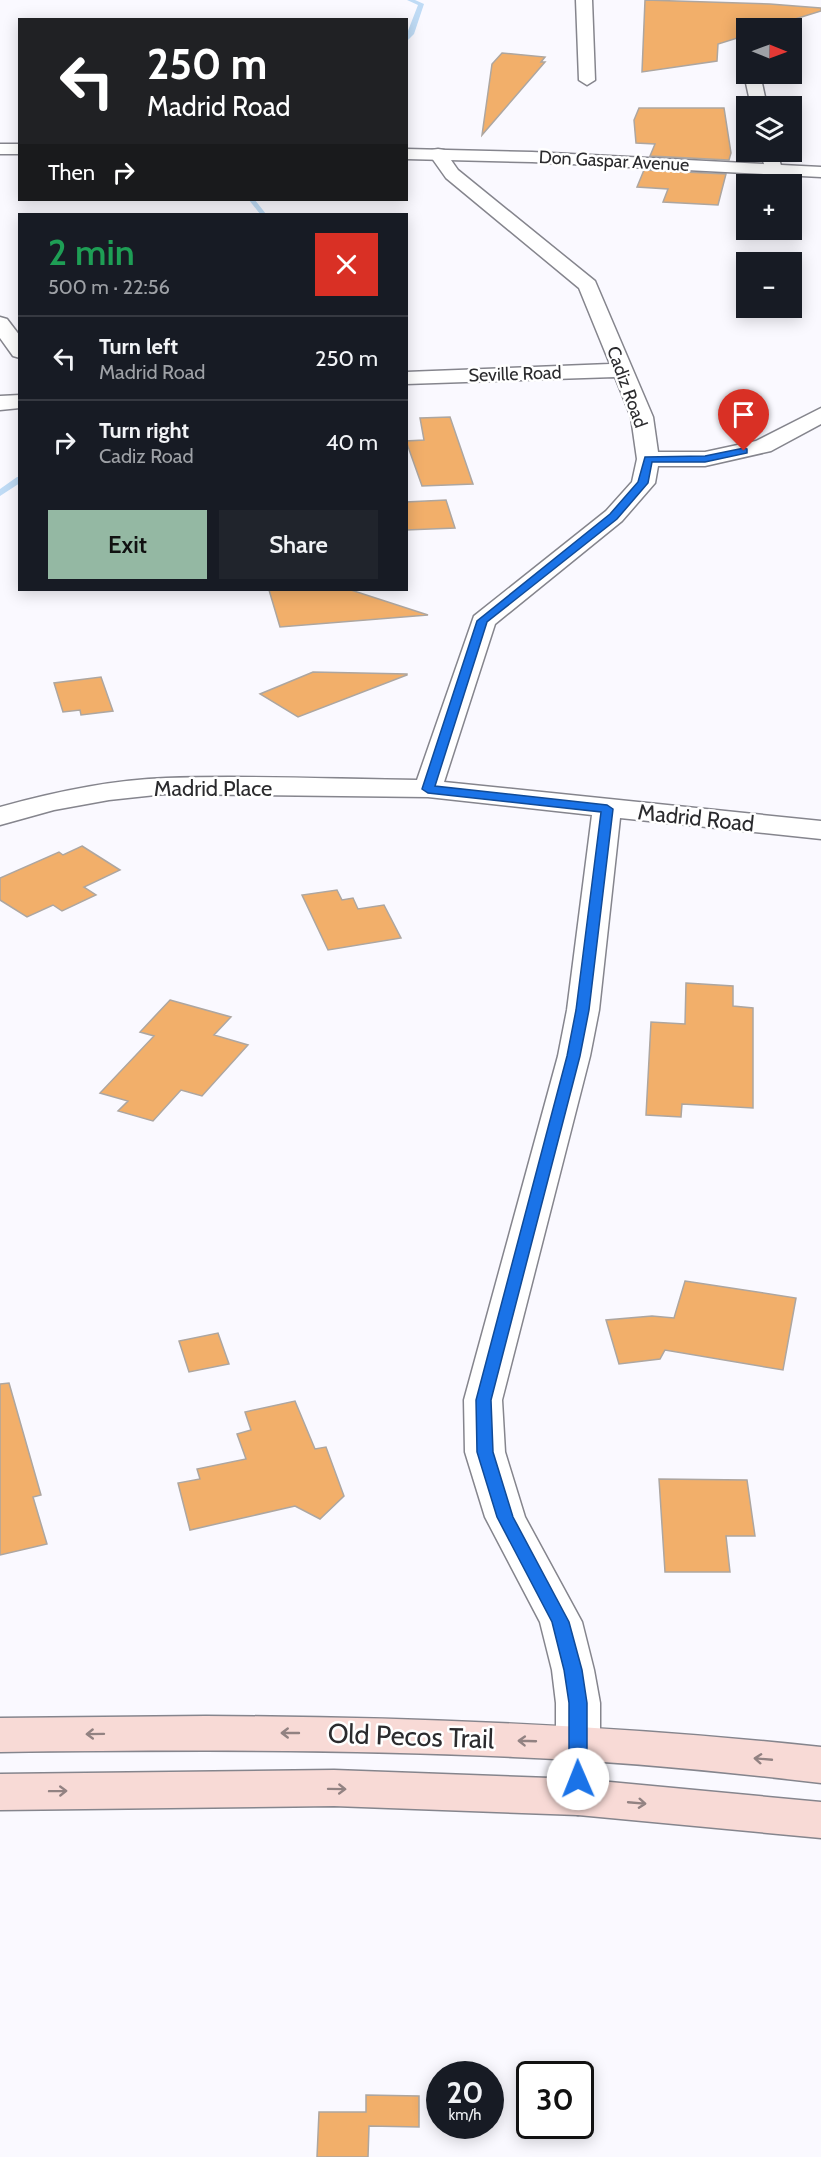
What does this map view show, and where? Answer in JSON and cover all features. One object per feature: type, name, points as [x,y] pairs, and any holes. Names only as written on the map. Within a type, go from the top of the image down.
[{"type":"main road","name":"Old Pecos Trail","points":[[0,1735],[357,1733],[577,1743],[821,1765]]},
{"type":"main road","points":[[0,1792],[334,1788],[578,1797],[821,1820]]},
{"type":"street","points":[[584,0],[587,80]]},
{"type":"street","points":[[0,149],[18,149]]},
{"type":"street","name":"Don Gaspar Avenue","points":[[408,154],[736,159]]},
{"type":"street","name":"Cadiz Road","points":[[428,789],[483,621],[614,516],[643,483],[648,459],[642,417],[588,285],[452,174],[438,154]]},
{"type":"street","name":"Don Gaspar Avenue","points":[[779,162],[821,172]]},
{"type":"street","points":[[0,323],[18,349]]},
{"type":"street","name":"Seville Road","points":[[408,378],[623,370]]},
{"type":"street","points":[[0,403],[18,401]]},
{"type":"street","points":[[648,459],[705,459],[763,446],[821,415]]},
{"type":"street","name":"Madrid Place","points":[[0,816],[63,800],[165,786],[428,789]]},
{"type":"street","name":"Madrid Road","points":[[428,789],[821,830]]},
{"type":"street","points":[[578,1797],[578,1703],[573,1670],[561,1622],[505,1517],[485,1452],[483,1400],[574,1056],[583,1010],[607,809]]},
{"type":"building","points":[[645,0],[821,8],[821,11],[798,18],[736,18],[736,38],[718,44],[717,61],[642,72]]},
{"type":"building","points":[[502,53],[545,57],[541,62],[545,62],[482,135],[492,64]]},
{"type":"building","points":[[639,108],[724,108],[731,153],[729,160],[650,156],[655,144],[636,143],[634,120]]},
{"type":"building","points":[[644,170],[726,174],[718,205],[663,202],[668,189],[637,187]]},
{"type":"building","points":[[450,417],[473,484],[422,486],[408,447],[408,441],[424,440],[420,418]]},
{"type":"building","points":[[446,500],[455,528],[408,530],[408,502]]},
{"type":"building","points":[[269,591],[354,591],[428,615],[280,627]]},
{"type":"building","points":[[313,672],[407,675],[298,717],[260,694]]},
{"type":"building","points":[[101,677],[113,711],[81,715],[80,710],[63,712],[54,683]]},
{"type":"building","points":[[82,846],[120,870],[84,887],[96,895],[62,911],[53,905],[27,917],[0,900],[0,878],[59,852],[63,855]]},
{"type":"building","points":[[337,890],[342,900],[353,898],[358,909],[384,905],[401,938],[328,950],[302,895]]},
{"type":"building","points":[[686,983],[733,986],[733,1006],[753,1008],[753,1108],[682,1104],[681,1117],[646,1115],[651,1022],[685,1024]]},
{"type":"building","points":[[170,1000],[231,1017],[214,1035],[248,1045],[202,1096],[181,1090],[153,1121],[118,1111],[128,1101],[100,1093],[154,1036],[140,1032]]},
{"type":"building","points":[[685,1281],[796,1298],[783,1370],[665,1350],[660,1359],[619,1364],[606,1320],[652,1316],[674,1318]]},
{"type":"building","points":[[218,1333],[229,1364],[189,1372],[179,1341]]},
{"type":"building","points":[[9,1383],[41,1495],[33,1497],[47,1544],[0,1555],[0,1384]]},
{"type":"building","points":[[295,1401],[315,1449],[326,1447],[344,1496],[320,1519],[295,1506],[190,1530],[178,1483],[200,1479],[197,1469],[246,1459],[237,1434],[251,1430],[245,1412]]},
{"type":"building","points":[[659,1479],[747,1480],[755,1536],[726,1536],[730,1572],[665,1572]]},
{"type":"building","points":[[366,2095],[419,2096],[419,2127],[369,2126],[368,2157],[317,2157],[319,2112],[366,2112]]},
{"type":"waterway","points":[[408,38],[421,4],[410,0]]},
{"type":"waterway","points":[[253,201],[262,213]]},
{"type":"waterway","points":[[0,493],[18,480]]},
{"type":"route","points":[[578,1779],[578,1703],[573,1670],[561,1622],[505,1517],[485,1452],[483,1400],[574,1056],[583,1010],[607,809],[428,789],[483,621],[614,516],[643,483],[648,459],[705,459],[744,451]]}]
